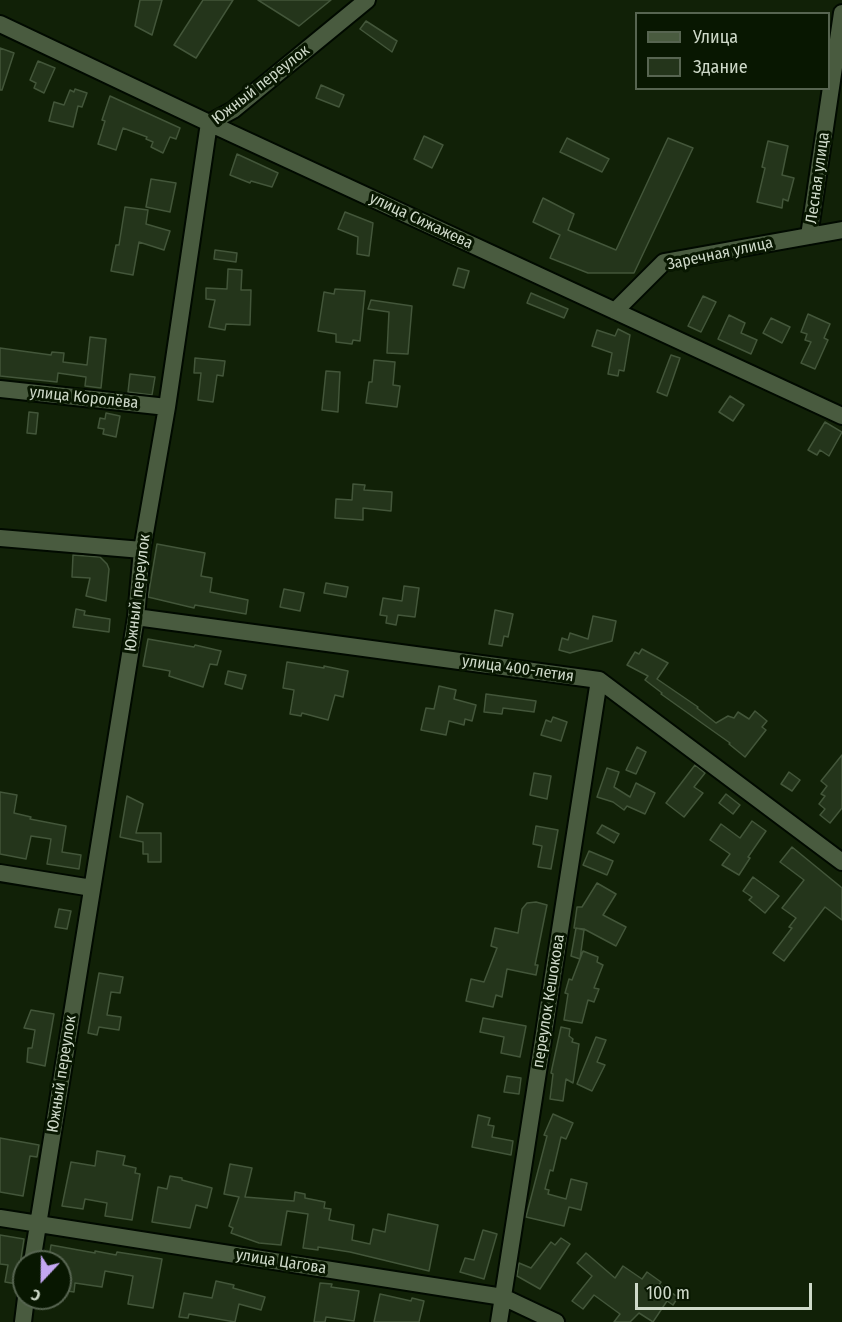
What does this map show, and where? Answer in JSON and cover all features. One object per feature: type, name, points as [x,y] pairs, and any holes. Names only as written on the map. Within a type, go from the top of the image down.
[{"type":"street","name":"Южный переулок","points":[[34,1250],[136,617],[142,550],[167,407],[209,123],[233,110],[367,0]]},
{"type":"street","name":"Лесная улица","points":[[809,236],[842,13]]},
{"type":"street","name":"улица Сижажева","points":[[0,24],[842,416]]},
{"type":"street","name":"Заречная улица","points":[[615,311],[664,262],[842,230]]},
{"type":"street","name":"улица Королёва","points":[[0,389],[167,407]]},
{"type":"street","points":[[0,538],[142,550]]},
{"type":"street","name":"улица 400-летия","points":[[136,617],[599,680],[842,862]]},
{"type":"street","name":"переулок Кешокова","points":[[500,1322],[599,680]]},
{"type":"street","points":[[0,873],[92,888]]},
{"type":"street","name":"улица Цагова","points":[[0,1218],[503,1298],[556,1322]]},
{"type":"building","points":[[140,0],[162,0],[152,35],[135,26]]},
{"type":"building","points":[[203,0],[233,0],[196,58],[174,45]]},
{"type":"building","points":[[258,0],[331,0],[299,26]]},
{"type":"building","points":[[366,21],[397,41],[392,52],[360,29]]},
{"type":"building","points":[[0,48],[14,53],[2,90],[0,90]]},
{"type":"building","points":[[38,61],[55,68],[44,93],[34,88],[36,83],[30,80]]},
{"type":"building","points":[[321,85],[344,95],[339,107],[316,98]]},
{"type":"building","points":[[75,89],[87,93],[82,107],[78,106],[73,127],[49,121],[54,102],[64,105],[70,90],[74,92]]},
{"type":"building","points":[[110,96],[180,128],[176,139],[170,137],[163,153],[151,147],[153,142],[146,139],[147,137],[123,128],[116,150],[98,144],[105,121],[102,120]]},
{"type":"building","points":[[424,136],[443,145],[432,168],[414,159]]},
{"type":"building","points":[[567,138],[609,159],[602,172],[560,152]]},
{"type":"building","points":[[668,138],[693,148],[634,273],[588,273],[550,258],[560,235],[533,222],[543,198],[574,214],[568,230],[616,250]]},
{"type":"building","points":[[768,141],[788,146],[782,175],[794,178],[788,201],[783,199],[782,208],[757,202],[765,168],[762,167]]},
{"type":"building","points":[[237,154],[278,173],[272,187],[251,181],[250,183],[230,175]]},
{"type":"building","points":[[151,179],[176,183],[170,212],[146,207]]},
{"type":"building","points":[[125,207],[148,210],[146,224],[170,231],[164,250],[139,242],[133,275],[111,271],[116,245],[119,245]]},
{"type":"building","points":[[345,212],[373,223],[369,256],[357,254],[358,237],[338,229]]},
{"type":"building","points":[[215,250],[237,253],[236,262],[214,259]]},
{"type":"building","points":[[458,268],[469,271],[464,288],[453,285]]},
{"type":"building","points":[[228,269],[242,270],[241,290],[251,290],[250,325],[226,324],[225,330],[209,327],[215,300],[206,299],[206,288],[227,289]]},
{"type":"building","points":[[335,289],[365,291],[360,341],[353,340],[352,344],[336,342],[336,334],[318,331],[324,292],[334,294]]},
{"type":"building","points":[[531,293],[568,309],[564,318],[527,303]]},
{"type":"building","points":[[703,296],[716,302],[701,332],[688,326]]},
{"type":"building","points":[[371,300],[412,306],[408,354],[387,353],[389,312],[368,309]]},
{"type":"building","points":[[808,314],[830,324],[824,338],[828,340],[815,369],[801,363],[811,342],[805,340],[807,334],[801,332]]},
{"type":"building","points":[[729,315],[745,323],[741,333],[757,340],[751,354],[718,339]]},
{"type":"building","points":[[771,318],[790,327],[782,343],[763,333]]},
{"type":"building","points":[[618,329],[630,335],[624,371],[619,370],[618,376],[608,374],[612,353],[592,346],[597,330],[615,336]]},
{"type":"building","points":[[90,337],[106,339],[101,388],[85,386],[86,377],[58,373],[57,382],[0,376],[0,348],[51,355],[52,352],[64,353],[63,362],[87,365]]},
{"type":"building","points":[[671,355],[680,358],[667,396],[657,392]]},
{"type":"building","points":[[195,358],[225,361],[223,376],[217,375],[213,402],[198,400],[201,373],[194,373]]},
{"type":"building","points":[[374,360],[395,362],[393,385],[400,386],[397,407],[366,403],[369,382],[372,382]]},
{"type":"building","points":[[326,371],[340,372],[338,412],[322,410]]},
{"type":"building","points":[[130,374],[155,377],[152,395],[128,392]]},
{"type":"building","points":[[730,396],[744,405],[733,421],[719,412]]},
{"type":"building","points":[[29,412],[38,413],[36,434],[27,433]]},
{"type":"building","points":[[106,413],[120,416],[116,437],[103,434],[104,429],[98,428],[100,418],[105,419]]},
{"type":"building","points":[[825,422],[842,432],[829,456],[820,450],[817,455],[808,450]]},
{"type":"building","points":[[353,484],[365,485],[364,490],[392,492],[391,511],[363,508],[363,520],[335,518],[336,499],[352,500]]},
{"type":"building","points":[[157,544],[205,553],[201,576],[212,578],[210,592],[248,600],[246,614],[195,605],[194,608],[148,597]]},
{"type":"building","points":[[73,555],[100,557],[107,564],[109,569],[106,601],[86,596],[90,578],[72,577]]},
{"type":"building","points":[[326,583],[348,587],[346,597],[324,593]]},
{"type":"building","points":[[404,586],[419,588],[415,617],[398,615],[396,625],[386,623],[387,616],[380,615],[383,598],[402,601]]},
{"type":"building","points":[[284,589],[304,593],[300,611],[280,607]]},
{"type":"building","points":[[76,609],[85,611],[84,615],[110,619],[109,632],[73,627]]},
{"type":"building","points":[[495,610],[513,614],[508,637],[504,636],[502,646],[489,644]]},
{"type":"building","points":[[593,616],[616,621],[612,641],[570,653],[559,650],[562,638],[568,640],[570,633],[588,639]]},
{"type":"building","points":[[148,639],[221,651],[217,665],[210,664],[203,687],[169,676],[170,671],[143,666]]},
{"type":"building","points":[[642,649],[668,663],[657,679],[698,707],[716,723],[728,716],[734,718],[738,712],[749,719],[755,711],[767,721],[762,727],[766,730],[745,757],[730,743],[661,694],[645,680],[648,676],[627,665],[635,652],[639,654]]},
{"type":"building","points":[[287,662],[348,671],[343,697],[335,695],[328,720],[302,713],[301,716],[290,714],[294,690],[283,688]]},
{"type":"building","points":[[228,671],[246,675],[242,689],[225,684]]},
{"type":"building","points":[[439,686],[456,690],[454,699],[476,705],[472,721],[465,719],[464,725],[449,721],[446,735],[421,730],[426,708],[434,709]]},
{"type":"building","points":[[486,694],[536,701],[534,712],[503,708],[502,714],[484,712]]},
{"type":"building","points":[[553,717],[567,722],[561,741],[541,735],[546,720],[551,722]]},
{"type":"building","points":[[637,747],[646,752],[636,774],[626,770]]},
{"type":"building","points":[[842,755],[842,808],[830,823],[820,815],[825,809],[819,804],[825,796],[821,794],[827,786],[821,781]]},
{"type":"building","points":[[695,765],[705,773],[694,787],[703,793],[684,817],[666,803]]},
{"type":"building","points":[[607,768],[619,772],[614,787],[630,797],[636,783],[655,793],[645,814],[627,806],[624,810],[613,802],[597,797]]},
{"type":"building","points":[[789,772],[800,780],[792,791],[781,784]]},
{"type":"building","points":[[534,773],[551,776],[547,799],[530,795]]},
{"type":"building","points":[[0,792],[17,795],[14,813],[31,817],[30,819],[66,826],[62,852],[81,855],[79,869],[47,864],[51,839],[31,836],[26,859],[0,854]]},
{"type":"building","points":[[726,794],[740,805],[733,814],[719,803]]},
{"type":"building","points":[[127,796],[143,804],[136,833],[161,833],[161,862],[148,862],[148,854],[143,854],[143,842],[120,837]]},
{"type":"building","points":[[752,821],[766,831],[739,875],[722,865],[730,854],[710,840],[721,824],[740,838]]},
{"type":"building","points":[[602,825],[619,834],[614,843],[597,833]]},
{"type":"building","points":[[536,826],[558,830],[551,869],[538,867],[542,846],[533,844]]},
{"type":"building","points":[[792,847],[842,888],[842,920],[825,907],[784,961],[773,953],[792,928],[789,927],[796,918],[782,908],[804,880],[780,862]]},
{"type":"building","points":[[589,851],[613,861],[607,875],[583,865]]},
{"type":"building","points":[[753,877],[779,896],[765,913],[749,900],[752,897],[743,891]]},
{"type":"building","points":[[597,883],[616,894],[603,915],[626,927],[616,946],[584,929],[574,928],[577,907],[582,907]]},
{"type":"building","points":[[536,902],[547,905],[535,965],[538,965],[536,975],[507,969],[502,997],[496,995],[493,1007],[466,1001],[471,979],[484,982],[497,948],[491,946],[495,928],[518,933],[522,909],[527,903]]},
{"type":"building","points":[[59,909],[71,911],[67,929],[55,927]]},
{"type":"building","points":[[576,928],[584,930],[580,959],[571,956]]},
{"type":"building","points":[[583,951],[598,957],[597,962],[603,965],[594,988],[599,989],[594,1002],[588,1000],[582,1023],[564,1020],[568,994],[565,993],[569,979],[572,980]]},
{"type":"building","points":[[99,973],[123,977],[120,993],[111,992],[107,1015],[121,1017],[119,1030],[99,1027],[97,1035],[88,1033]]},
{"type":"building","points":[[31,1010],[54,1014],[45,1066],[27,1062],[28,1048],[32,1048],[35,1030],[24,1028]]},
{"type":"building","points":[[483,1018],[526,1026],[520,1057],[501,1053],[504,1037],[480,1032]]},
{"type":"building","points":[[561,1027],[570,1029],[569,1036],[573,1039],[572,1042],[579,1044],[573,1083],[566,1079],[563,1101],[550,1099],[553,1074],[551,1073]]},
{"type":"building","points":[[596,1037],[606,1040],[597,1062],[605,1065],[592,1091],[577,1084]]},
{"type":"building","points":[[507,1076],[521,1078],[519,1094],[504,1092]]},
{"type":"building","points":[[553,1114],[573,1123],[566,1139],[561,1137],[553,1171],[550,1170],[545,1189],[549,1190],[548,1194],[566,1199],[571,1179],[587,1183],[581,1210],[569,1207],[564,1226],[526,1217],[547,1136],[544,1135]]},
{"type":"building","points":[[478,1115],[490,1118],[488,1125],[494,1126],[492,1137],[513,1141],[511,1155],[472,1147]]},
{"type":"building","points":[[0,1138],[39,1145],[37,1157],[30,1156],[23,1196],[0,1192]]},
{"type":"building","points":[[97,1151],[125,1156],[123,1165],[136,1168],[135,1173],[140,1174],[132,1220],[105,1216],[107,1203],[85,1199],[83,1209],[62,1206],[71,1162],[95,1166]]},
{"type":"building","points":[[230,1164],[252,1168],[245,1197],[294,1201],[295,1192],[305,1194],[305,1198],[325,1202],[324,1208],[331,1209],[329,1220],[354,1225],[352,1240],[370,1244],[373,1229],[385,1232],[388,1214],[438,1225],[429,1271],[350,1252],[318,1247],[318,1250],[303,1248],[308,1214],[287,1211],[281,1245],[259,1243],[231,1233],[233,1228],[229,1226],[239,1197],[224,1194]]},
{"type":"building","points":[[170,1176],[212,1188],[207,1208],[196,1205],[190,1228],[152,1222],[158,1187],[167,1189]]},
{"type":"building","points":[[483,1230],[497,1234],[484,1279],[460,1272],[465,1258],[474,1260]]},
{"type":"building","points":[[0,1235],[24,1239],[22,1250],[12,1250],[12,1283],[5,1282],[8,1265],[0,1264]]},
{"type":"building","points":[[561,1238],[570,1244],[540,1289],[517,1276],[519,1263],[531,1268],[551,1242],[555,1245]]},
{"type":"building","points":[[51,1245],[95,1253],[95,1251],[116,1255],[117,1252],[162,1259],[153,1308],[128,1304],[133,1276],[105,1271],[102,1287],[75,1283],[74,1292],[72,1292],[72,1250],[50,1250]]},
{"type":"building","points":[[586,1253],[615,1278],[623,1266],[642,1279],[647,1272],[661,1282],[659,1285],[678,1297],[673,1305],[667,1301],[653,1322],[639,1313],[630,1322],[614,1322],[620,1314],[594,1295],[583,1309],[572,1301],[592,1276],[577,1263]]},
{"type":"building","points":[[216,1281],[265,1297],[261,1310],[239,1304],[235,1322],[189,1314],[188,1318],[179,1317],[184,1293],[212,1298]]},
{"type":"building","points":[[320,1283],[359,1291],[354,1321],[326,1317],[325,1322],[314,1322]]},
{"type":"building","points":[[380,1294],[411,1301],[412,1298],[424,1301],[419,1322],[374,1322]]}]
